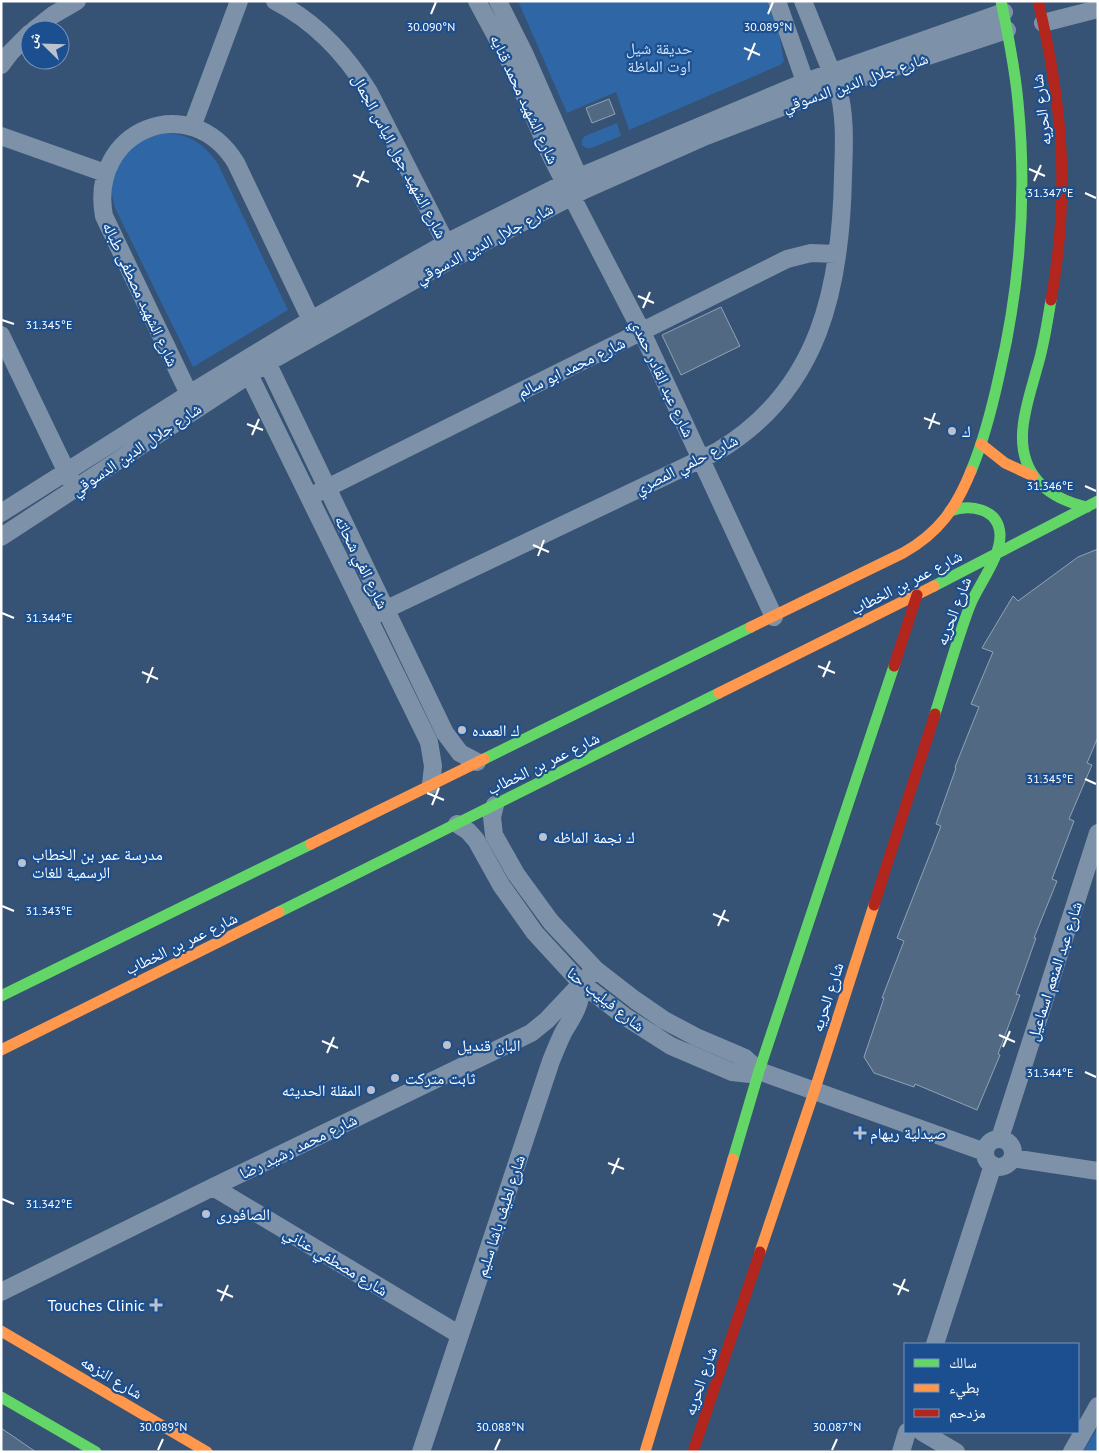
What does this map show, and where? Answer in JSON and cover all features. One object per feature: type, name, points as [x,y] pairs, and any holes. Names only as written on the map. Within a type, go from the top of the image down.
[{"type":"street","points":[[47,20],[77,1]]},
{"type":"street","points":[[192,126],[239,1]]},
{"type":"street","name":"شارع الشهيد جول الياس الجمال","points":[[275,1],[307,21],[325,36],[357,72],[450,251]]},
{"type":"street","name":"شارع الشهيد محمد قنايه","points":[[477,1],[511,64],[549,152],[575,187]]},
{"type":"street","name":"شارع الشهيد محمد قنايه","points":[[498,1],[525,55],[575,187]]},
{"type":"street","points":[[777,1],[808,89]]},
{"type":"street","name":"شارع حلمي المصري","points":[[368,618],[701,459],[734,441],[777,404],[799,373],[822,321],[837,254],[842,208],[844,161],[842,115],[835,80],[802,1]]},
{"type":"street","name":"شارع الحريه","points":[[1038,1],[1059,109],[1062,146],[1062,200],[1053,292],[1040,358],[1023,428],[1022,445],[1025,461],[1033,476],[1043,488],[1056,498],[1071,504],[1087,507]]},
{"type":"street","name":"شارع جلال الدين الدسوقي","points":[[835,80],[1003,6]]},
{"type":"street","name":"شارع الحريه","points":[[950,511],[964,485],[981,444],[1006,349],[1016,292],[1021,235],[1021,139],[1017,92],[1003,6]]},
{"type":"street","points":[[1043,23],[1098,9]]},
{"type":"street","name":"شارع جلال الدين الدسوقي","points":[[1,537],[75,490],[264,356],[311,320],[575,187],[808,89],[1007,30]]},
{"type":"street","points":[[1,65],[20,43]]},
{"type":"street","name":"شارع الشهيد مصطفى طباله","points":[[188,394],[104,216],[102,189],[106,173],[117,151],[138,133],[165,125],[178,124],[192,126],[213,136],[222,144],[233,158],[311,320]]},
{"type":"street","points":[[1,136],[106,173]]},
{"type":"street","name":"شارع عبد القادر حمدي","points":[[575,187],[774,617]]},
{"type":"street","name":"شارع جلال الدين الدسوقي","points":[[264,356],[450,251]]},
{"type":"street","name":"شارع محمد ابو سالم","points":[[309,497],[795,256],[820,252],[837,254]]},
{"type":"street","points":[[1,335],[75,490]]},
{"type":"street","name":"شارع الفي شحاته","points":[[264,356],[448,738],[460,753],[477,762]]},
{"type":"street","name":"شارع جلال الدين الدسوقي","points":[[1,513],[188,394],[246,368]]},
{"type":"street","name":"شارع الفي شحاته","points":[[246,368],[429,742],[433,766],[431,785]]},
{"type":"street","points":[[981,444],[1005,463],[1033,476]]},
{"type":"street","name":"شارع عمر بن الخطاب","points":[[1,1050],[917,595],[1098,501]]},
{"type":"street","name":"شارع الحريه","points":[[693,1452],[814,1092],[968,611],[1000,546],[999,530],[991,515],[976,507],[968,506],[950,511]]},
{"type":"street","name":"شارع عمر بن الخطاب","points":[[1,996],[912,548],[937,529],[950,511]]},
{"type":"street","name":"شارع الحريه","points":[[645,1452],[759,1072],[917,595]]},
{"type":"street","name":"شارع فيليب حنا","points":[[494,805],[492,817],[494,835],[516,874],[551,922],[595,968],[635,1000],[664,1020],[696,1037],[745,1058],[759,1072],[989,1158]]},
{"type":"street","name":"شارع فيليب حنا","points":[[457,824],[468,831],[476,840],[501,885],[535,933],[581,984],[624,1016],[671,1046],[732,1072],[750,1074],[759,1072]]},
{"type":"street","name":"شارع عبد المنعم اسماعيل","points":[[1000,1138],[1098,833]]},
{"type":"street","name":"شارع محمد رشيد رضا","points":[[1,1292],[531,1033],[543,1023],[595,968]]},
{"type":"street","name":"شارع لطيف باشا سليم","points":[[421,1452],[551,1061],[563,1034],[578,1010],[581,999],[581,984]]},
{"type":"street","points":[[531,1033],[545,1044],[551,1061]]},
{"type":"street","points":[[936,1343],[989,1158],[986,1147],[992,1140],[1000,1138],[1011,1145],[1013,1150],[1012,1158],[1010,1162],[1002,1167],[989,1158]]},
{"type":"street","points":[[1012,1158],[1098,1171]]},
{"type":"street","name":"شارع مصطفي عناني","points":[[213,1188],[460,1335]]},
{"type":"street","name":"شارع النزهه","points":[[1,1331],[207,1452]]},
{"type":"street","points":[[1,1397],[96,1452]]},
{"type":"street","points":[[1072,1452],[1098,1406]]},
{"type":"street","points":[[901,1452],[907,1433]]},
{"type":"street","points":[[924,1433],[956,1452]]},
{"type":"green space","name":"حديقة شيل اوت الماظة","points":[[518,1],[767,1],[779,34],[784,61],[780,65],[629,130],[616,92],[567,113]]},
{"type":"green space","points":[[617,123],[621,136],[591,148],[586,148],[582,145],[582,140],[585,136]]},
{"type":"green space","points":[[165,133],[181,135],[195,141],[207,150],[218,164],[288,310],[193,367],[115,208],[112,195],[112,182],[121,158],[140,140]]},
{"type":"green space","points":[[1098,1427],[1098,1452],[1083,1452]]},
{"type":"building","points":[[609,99],[615,114],[592,123],[586,108]]},
{"type":"building","points":[[721,307],[740,346],[681,375],[662,335]]},
{"type":"building","points":[[1098,549],[1098,737],[1087,763],[1092,765],[1069,819],[1074,821],[1052,879],[1057,881],[1034,938],[1036,938],[1016,994],[1020,995],[998,1054],[1000,1055],[977,1110],[915,1084],[914,1087],[874,1073],[864,1057],[884,998],[882,998],[904,941],[897,938],[941,826],[936,824],[955,767],[979,707],[971,704],[993,652],[982,648],[1013,596],[1018,601],[1078,557]]},
{"type":"building","points":[[1,1428],[36,1452],[1,1452]]},
{"type":"traffic: fast","points":[[971,471],[987,424],[1006,342],[1017,274],[1020,240],[1021,137],[1013,64],[1001,1]]},
{"type":"traffic: fast","points":[[1051,300],[1042,351],[1024,420],[1023,443],[1025,458],[1030,470],[1047,490],[1072,503],[1087,507]]},
{"type":"traffic: fast","points":[[934,586],[1098,501]]},
{"type":"traffic: fast","points":[[935,714],[969,608],[997,553],[1000,534],[998,525],[989,513],[974,508],[950,511]]},
{"type":"traffic: fast","points":[[484,759],[751,627]]},
{"type":"traffic: fast","points":[[733,1159],[759,1071],[894,666]]},
{"type":"traffic: fast","points":[[279,912],[719,693]]},
{"type":"traffic: fast","points":[[1,996],[311,844]]},
{"type":"traffic: fast","points":[[1,1397],[96,1452]]},
{"type":"traffic: slow","points":[[981,444],[1005,463],[1033,476]]},
{"type":"traffic: slow","points":[[751,627],[916,545],[927,537],[945,518],[959,497],[971,471]]},
{"type":"traffic: slow","points":[[719,693],[934,586]]},
{"type":"traffic: slow","points":[[311,844],[484,759]]},
{"type":"traffic: slow","points":[[760,1252],[874,905]]},
{"type":"traffic: slow","points":[[1,1050],[279,912]]},
{"type":"traffic: slow","points":[[645,1452],[733,1159]]},
{"type":"traffic: slow","points":[[1,1331],[207,1452]]},
{"type":"traffic: jam","points":[[1038,1],[1053,76],[1061,150],[1060,223],[1051,300]]},
{"type":"traffic: jam","points":[[894,666],[917,595]]},
{"type":"traffic: jam","points":[[874,905],[935,714]]},
{"type":"traffic: jam","points":[[693,1452],[760,1252]]},
{"type":"place","name":"ك","points":[[952,431]]},
{"type":"place","name":"ك العمده","points":[[462,730]]},
{"type":"place","name":"ك نجمة الماظه","points":[[543,837]]},
{"type":"place","name":"مدرسة عمر بن الخطاب الرسمية للغات","points":[[22,863]]},
{"type":"place","name":"البان قنديل","points":[[447,1045]]},
{"type":"place","name":"ثابت متركت","points":[[395,1078]]},
{"type":"place","name":"المقلة الحديثه","points":[[371,1090]]},
{"type":"place","name":"صيدلية ريهام","points":[[860,1133]]},
{"type":"place","name":"الصافورى","points":[[206,1214]]},
{"type":"place","name":"Touches Clinic","points":[[156,1305]]}]
